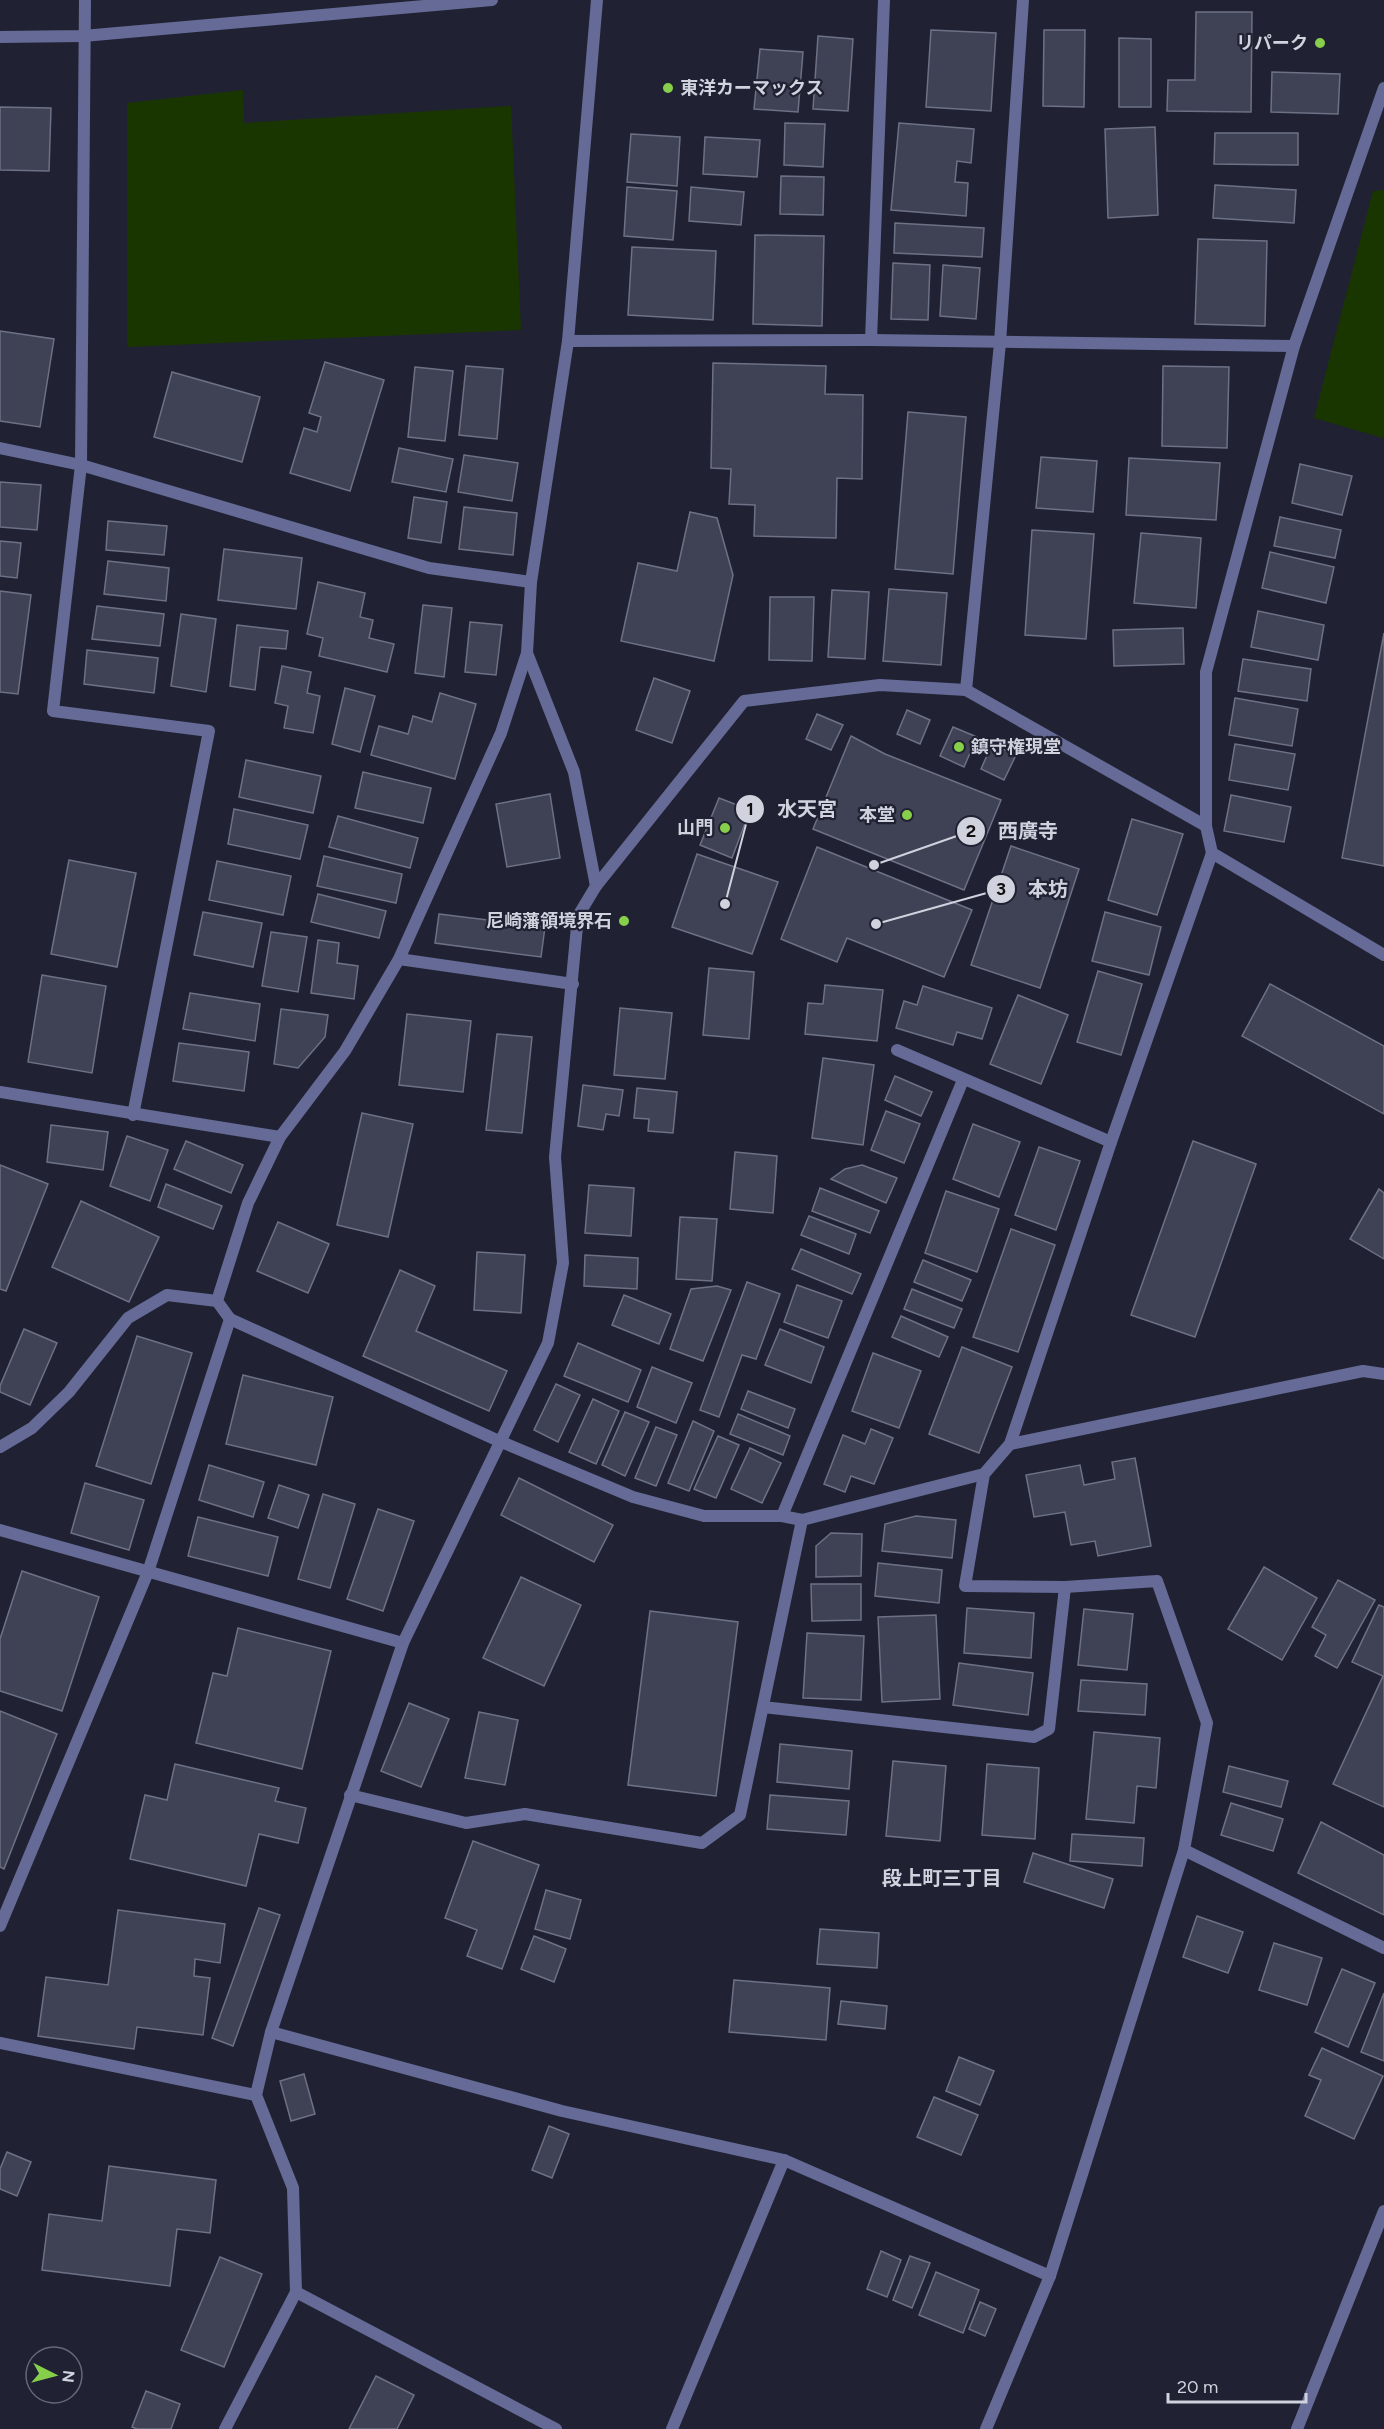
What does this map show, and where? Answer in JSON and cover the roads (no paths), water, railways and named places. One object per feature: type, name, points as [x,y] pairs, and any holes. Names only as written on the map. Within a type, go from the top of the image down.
[{"type":"street","points":[[85,0],[81,465],[53,711],[209,731],[134,1115]]},
{"type":"street","points":[[0,37],[83,36],[492,0]]},
{"type":"street","points":[[217,1301],[248,1203],[280,1137],[345,1051],[399,959],[501,733],[527,653],[531,582],[568,341],[597,0]]},
{"type":"street","points":[[872,340],[885,0]]},
{"type":"street","points":[[966,690],[1000,343],[1023,0]]},
{"type":"street","points":[[986,2429],[1050,2276],[1184,1850],[1207,1723],[1157,1581],[1065,1587],[965,1586],[984,1474],[1010,1444],[1111,1142],[1212,853],[1206,826],[1206,672],[1294,346],[1384,88]]},
{"type":"street","points":[[568,341],[872,340],[1294,346]]},
{"type":"street","points":[[0,448],[81,465],[429,568],[531,582]]},
{"type":"street","points":[[527,653],[574,772],[596,886]]},
{"type":"street","points":[[225,2429],[296,2292],[292,2188],[256,2095],[271,2032],[403,1643],[548,1343],[563,1263],[555,1157],[578,916],[596,886],[744,701],[880,685],[966,690],[1206,826]]},
{"type":"street","points":[[1212,853],[1384,955]]},
{"type":"street","points":[[399,959],[573,984]]},
{"type":"street","points":[[897,1050],[1111,1142]]},
{"type":"street","points":[[782,1516],[963,1080]]},
{"type":"street","points":[[0,1092],[280,1137]]},
{"type":"street","points":[[0,1447],[32,1428],[69,1392],[128,1318],[167,1295],[217,1301],[230,1319],[499,1441],[633,1497],[704,1516],[782,1516],[802,1520],[984,1474]]},
{"type":"street","points":[[0,1926],[148,1572],[230,1319]]},
{"type":"street","points":[[1010,1444],[1363,1371],[1384,1374]]},
{"type":"street","points":[[350,1795],[466,1823],[525,1814],[702,1843],[740,1815],[802,1520]]},
{"type":"street","points":[[0,1530],[403,1643]]},
{"type":"street","points":[[763,1707],[1035,1737],[1049,1729],[1065,1587]]},
{"type":"street","points":[[1184,1850],[1384,1948]]},
{"type":"street","points":[[271,2032],[562,2111],[784,2160],[1050,2276]]},
{"type":"street","points":[[0,2043],[256,2095]]},
{"type":"street","points":[[672,2429],[784,2160]]},
{"type":"street","points":[[1297,2429],[1384,2211]]},
{"type":"street","points":[[296,2292],[556,2429]]},
{"type":"place","name":"リパーク","points":[[1320,43]]},
{"type":"place","name":"東洋カーマックス","points":[[668,88]]},
{"type":"place","name":"鎮守権現堂","points":[[959,747]]},
{"type":"place","name":"本堂","points":[[907,815]]},
{"type":"place","name":"山門","points":[[725,828]]},
{"type":"place","name":"西廣寺","points":[[874,865]]},
{"type":"place","name":"水天宮","points":[[725,904]]},
{"type":"place","name":"尼崎藩領境界石","points":[[624,921]]},
{"type":"place","name":"本坊","points":[[876,924]]},
{"type":"district","name":"段上町三丁目","points":[[942,1878]]}]
